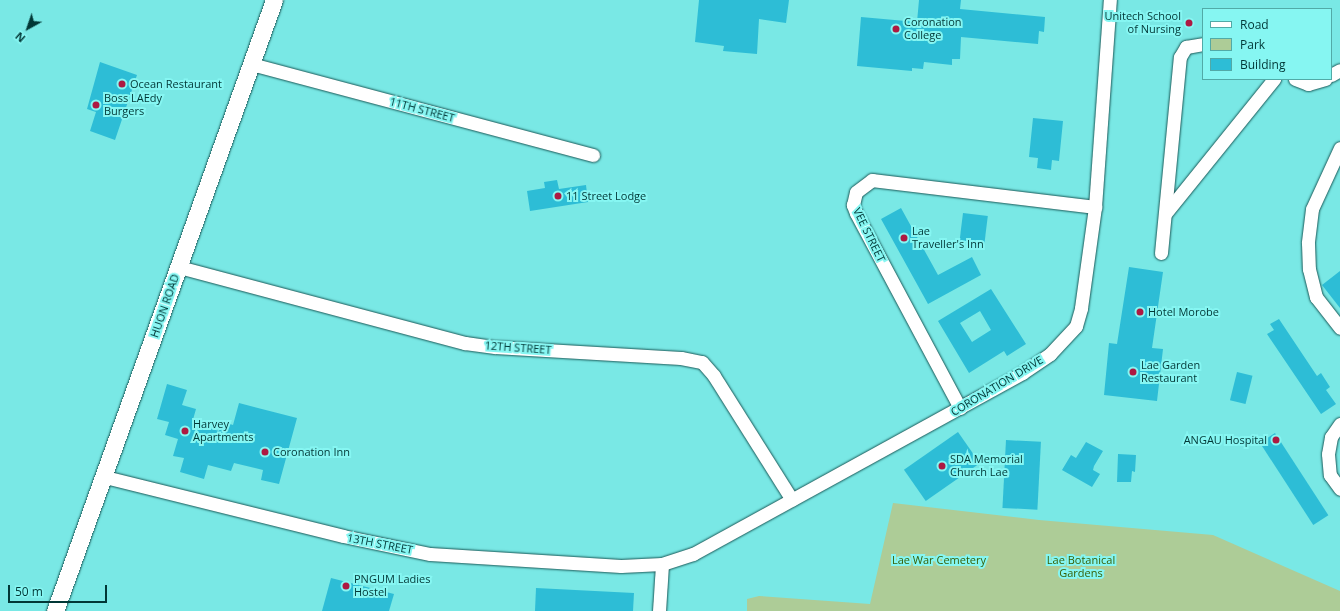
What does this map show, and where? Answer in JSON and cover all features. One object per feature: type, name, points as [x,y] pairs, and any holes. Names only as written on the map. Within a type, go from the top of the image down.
[{"type":"main road","name":"HUON ROAD","points":[[55,611],[105,477],[274,0]]},
{"type":"street","name":"CORONATION DRIVE","points":[[662,564],[693,554],[960,408],[1050,354],[1076,326],[1081,308],[1095,207],[1110,0]]},
{"type":"street","points":[[1161,253],[1180,57],[1186,47],[1202,44]]},
{"type":"street","name":"11TH STREET","points":[[251,64],[593,156]]},
{"type":"street","points":[[1165,214],[1273,80]]},
{"type":"street","points":[[1298,80],[1308,84],[1322,80]]},
{"type":"street","points":[[1340,148],[1312,209],[1308,243],[1309,269],[1316,297],[1340,328]]},
{"type":"street","name":"VEE STREET","points":[[960,408],[856,213],[854,205],[856,192],[872,180],[1095,207]]},
{"type":"street","name":"12TH STREET","points":[[179,267],[465,343],[495,347],[681,358],[702,362],[714,376],[792,500]]},
{"type":"street","points":[[1340,424],[1331,438],[1328,454],[1330,475],[1340,489]]},
{"type":"street","name":"13TH STREET","points":[[105,477],[343,536],[430,554],[621,566],[662,564]]},
{"type":"street","points":[[659,611],[662,564]]},
{"type":"green space","points":[[893,503],[1039,520],[1213,535],[1340,591],[1340,611],[747,611],[747,599],[759,596],[870,604]]},
{"type":"building","points":[[699,0],[789,0],[786,23],[759,19],[757,54],[723,51],[724,46],[695,42]]},
{"type":"building","points":[[919,0],[961,0],[960,9],[1045,17],[1044,32],[1039,31],[1038,44],[961,37],[960,59],[952,59],[952,65],[924,62],[923,69],[912,68],[912,71],[857,66],[861,17],[917,22]]},
{"type":"building","points":[[100,62],[137,75],[115,140],[90,131],[96,112],[87,109]]},
{"type":"building","points":[[1033,118],[1063,121],[1059,161],[1052,160],[1051,170],[1037,168],[1038,158],[1029,157]]},
{"type":"building","name":"11 Street Lodge","points":[[557,180],[559,189],[586,185],[588,202],[530,211],[527,191],[545,188],[544,182]]},
{"type":"building","name":"Lae Traveller's Inn","points":[[901,208],[938,275],[972,257],[981,275],[928,304],[881,219]]},
{"type":"building","name":"Lae Traveller's Inn","points":[[963,213],[988,216],[984,245],[959,242]]},
{"type":"building","points":[[1129,267],[1163,272],[1152,348],[1163,349],[1157,401],[1104,395],[1109,343],[1117,344]]},
{"type":"building","points":[[1340,271],[1340,308],[1322,285]]},
{"type":"building","points":[[991,289],[1026,344],[1007,356],[1004,351],[969,373],[938,321]],"holes":[[[980,311],[991,330],[972,342],[960,323]]]},
{"type":"building","points":[[1279,319],[1317,376],[1321,373],[1330,387],[1326,390],[1336,404],[1321,414],[1267,334],[1274,330],[1270,324]]},
{"type":"building","points":[[1237,372],[1253,376],[1246,404],[1230,400]]},
{"type":"building","points":[[167,384],[187,390],[182,405],[196,409],[192,423],[219,431],[221,421],[233,425],[239,403],[297,418],[279,484],[261,480],[263,470],[234,463],[231,471],[208,465],[204,479],[180,472],[184,458],[173,456],[178,439],[165,435],[169,422],[157,419]]},
{"type":"building","name":"SDA Memorial Church Lae","points":[[958,432],[980,463],[926,501],[904,470]]},
{"type":"building","points":[[1275,433],[1328,515],[1313,525],[1260,443]]},
{"type":"building","points":[[1006,440],[1041,442],[1037,510],[1002,508]]},
{"type":"building","points":[[1086,442],[1103,451],[1094,466],[1093,470],[1100,474],[1092,487],[1062,470],[1071,455],[1076,458]]},
{"type":"building","points":[[1118,454],[1136,455],[1135,472],[1132,471],[1131,482],[1117,482]]},
{"type":"building","name":"PNGUM Ladies Hostel","points":[[331,578],[394,594],[389,611],[322,611]]},
{"type":"building","points":[[536,588],[634,593],[633,611],[535,611]]},
{"type":"place","name":"Unitech School of Nursing","points":[[1189,23]]},
{"type":"place","name":"Coronation College","points":[[896,29]]},
{"type":"place","name":"Ocean Restaurant","points":[[122,84]]},
{"type":"place","name":"Boss LAEdy Burgers","points":[[96,105]]},
{"type":"place","name":"11 Street Lodge","points":[[558,196]]},
{"type":"place","name":"Lae Traveller's Inn","points":[[904,238]]},
{"type":"place","name":"Hotel Morobe","points":[[1140,312]]},
{"type":"place","name":"Lae Garden Restaurant","points":[[1133,372]]},
{"type":"place","name":"Harvey Apartments","points":[[185,431]]},
{"type":"place","name":"ANGAU Hospital","points":[[1276,440]]},
{"type":"place","name":"Coronation Inn","points":[[265,452]]},
{"type":"place","name":"SDA Memorial Church Lae","points":[[942,466]]},
{"type":"place","name":"PNGUM Ladies Hostel","points":[[346,586]]},
{"type":"park label","name":"Lae War Cemetery","points":[[939,560]]},
{"type":"park label","name":"Lae Botanical Gardens","points":[[1081,567]]}]
